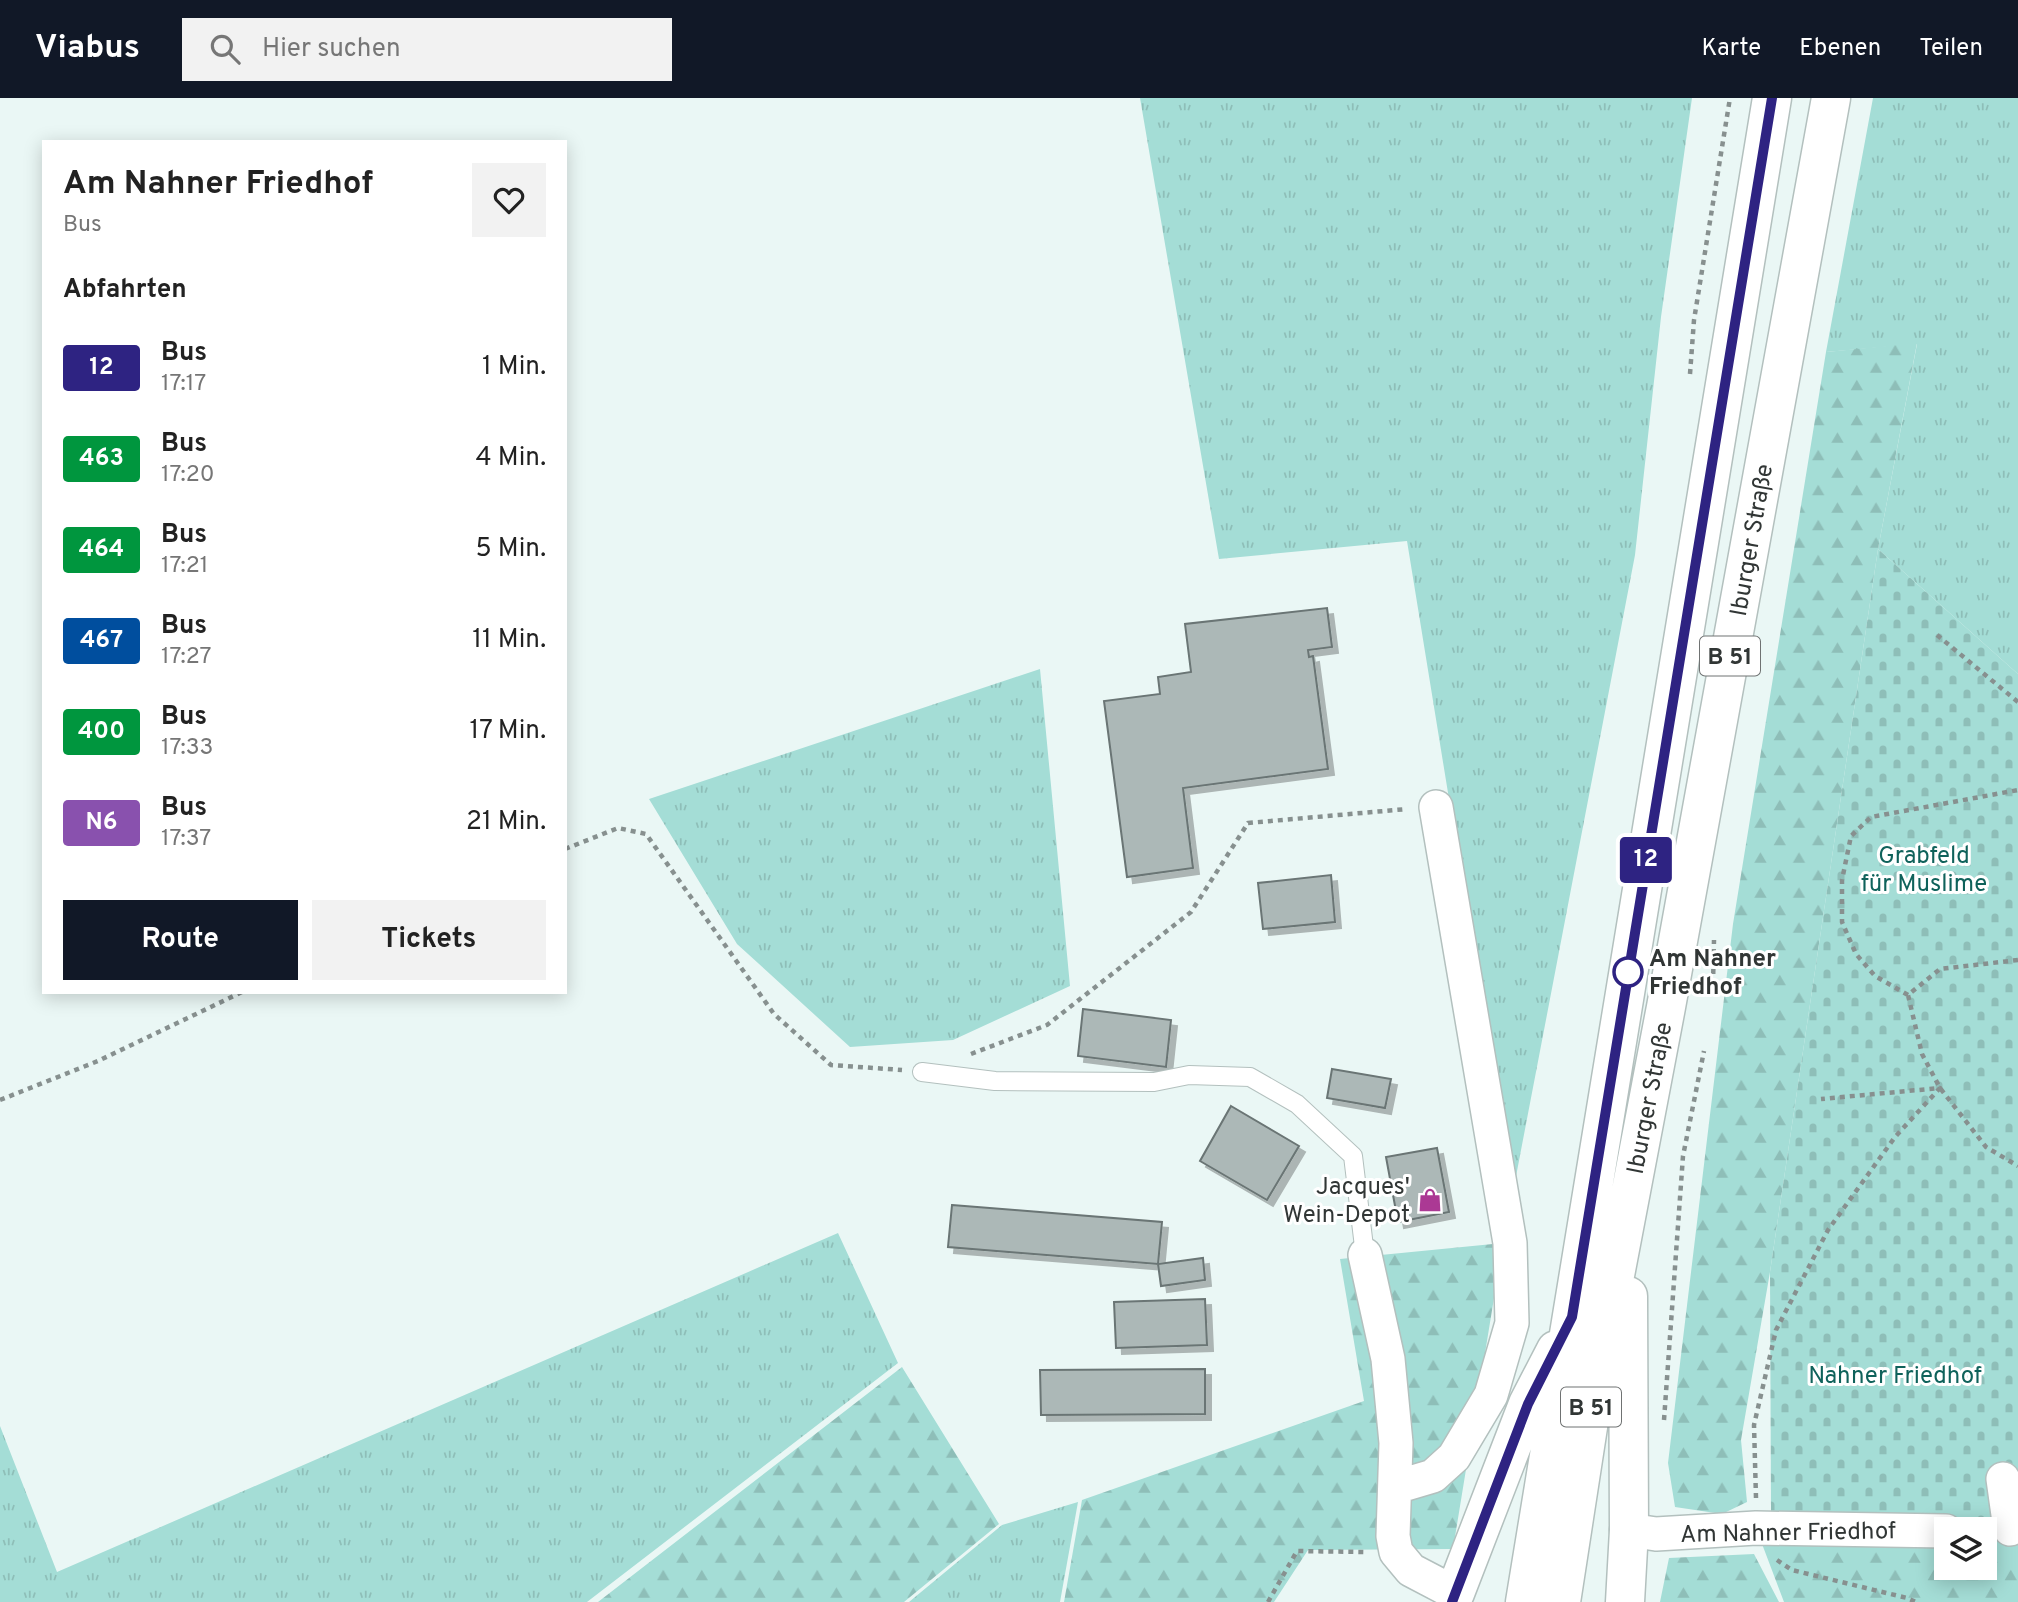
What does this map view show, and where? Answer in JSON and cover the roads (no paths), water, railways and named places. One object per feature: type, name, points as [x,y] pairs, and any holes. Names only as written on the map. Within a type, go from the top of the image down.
[{"type":"main road","name":"Iburger Straße","points":[[1525,1602],[1772,98]]},
{"type":"main road","name":"Iburger Straße","points":[[1561,1602],[1596,1375],[1628,1214],[1831,98]]},
{"type":"main road","points":[[1625,1602],[1629,1530],[1628,1214]]},
{"type":"main road","points":[[1454,1598],[1528,1404],[1572,1317]]},
{"type":"street","points":[[1396,1487],[1433,1476],[1454,1457],[1491,1395],[1512,1323],[1510,1243],[1436,807]]},
{"type":"street","points":[[1365,1255],[1388,1359],[1396,1443],[1393,1536],[1396,1552],[1411,1570],[1454,1598]]},
{"type":"street","points":[[2003,1479],[2004,1530]]},
{"type":"street","name":"Am Nahner Friedhof","points":[[1629,1530],[1763,1542],[1934,1532]]},
{"type":"lane","points":[[922,1072],[995,1081],[1154,1082],[1189,1074],[1250,1077],[1297,1104],[1353,1156],[1365,1255]]},
{"type":"place","name":"Am Nahner Friedhof","points":[[1628,972]]},
{"type":"place","name":"Jacques' Wein-Depot","points":[[1430,1200]]},
{"type":"park label","name":"Grabfeld für Muslime","points":[[1924,869]]},
{"type":"park label","name":"Nahner Friedhof","points":[[1895,1375]]}]
